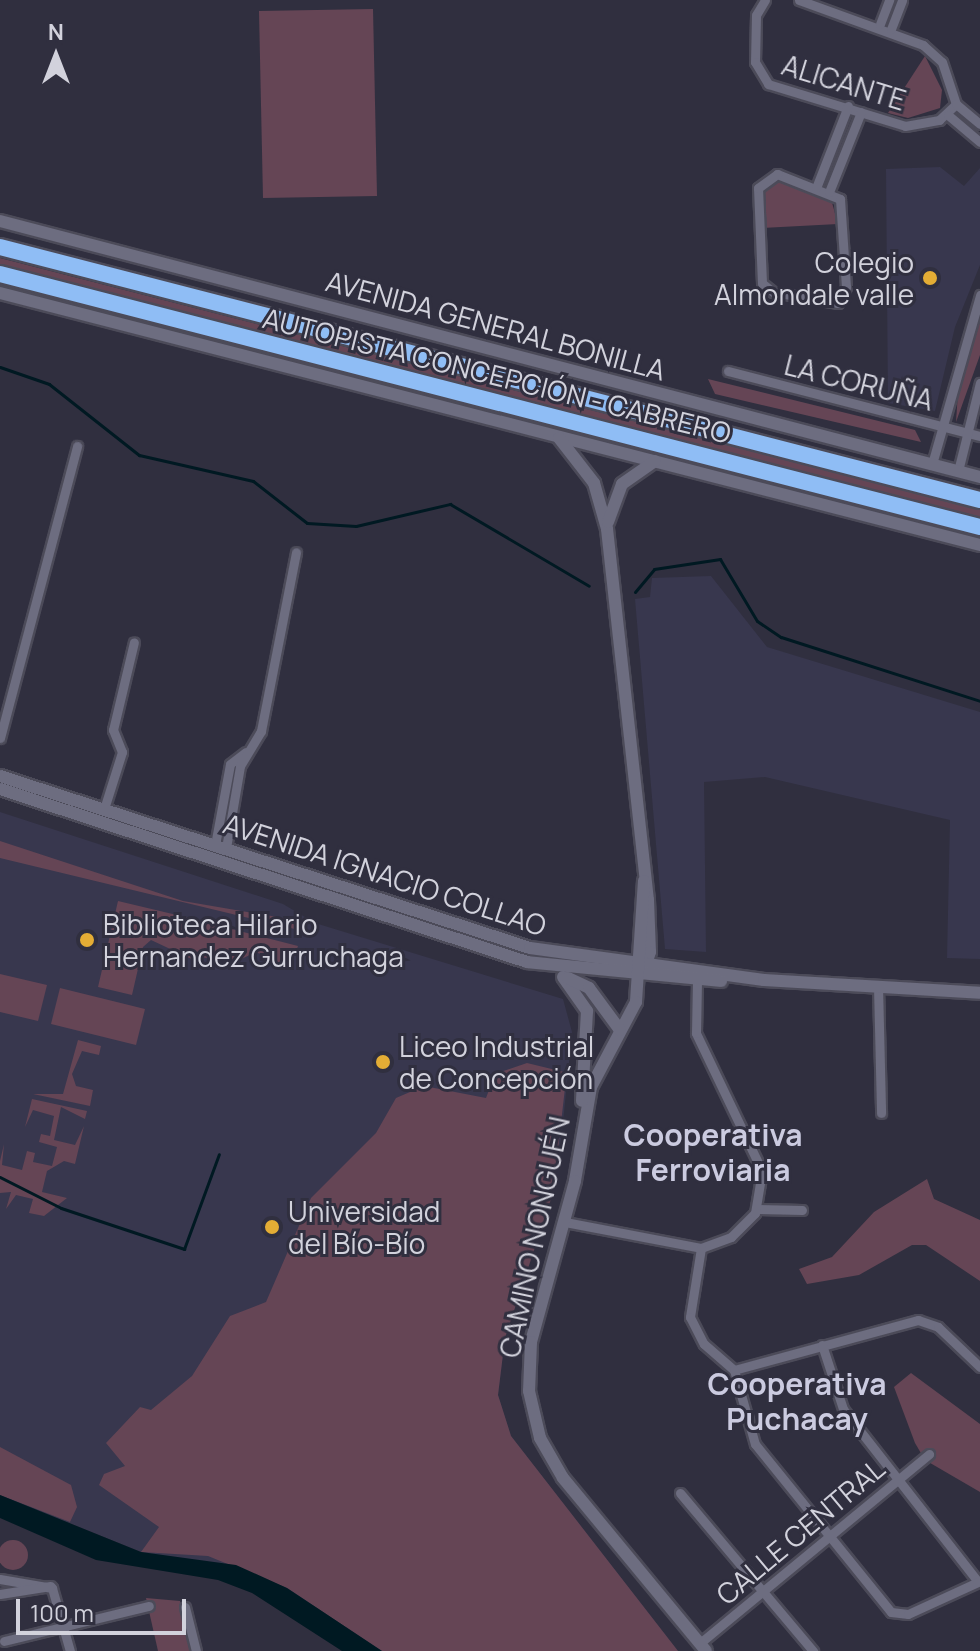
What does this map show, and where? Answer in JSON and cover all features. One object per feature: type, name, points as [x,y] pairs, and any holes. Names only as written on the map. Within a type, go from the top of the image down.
[{"type":"highway","name":"AUTOPISTA CONCEPCIÓN - CABRERO","points":[[0,247],[980,500]]},
{"type":"highway","name":"AUTOPISTA CONCEPCIÓN - CABRERO","points":[[0,274],[980,527]]},
{"type":"main road","name":"AVENIDA GENERAL BONILLA","points":[[0,221],[980,477]]},
{"type":"main road","points":[[0,293],[980,545]]},
{"type":"main road","name":"CAMINO NONGUÉN","points":[[557,435],[594,483],[607,529],[644,881],[641,971],[620,1030],[594,1077],[565,1222],[531,1342],[536,1427],[575,1495],[703,1647]]},
{"type":"main road","name":"CAMINO NONGUÉN","points":[[607,529],[622,484],[655,461]]},
{"type":"main road","name":"AVENIDA IGNACIO COLLAO","points":[[0,776],[530,948],[697,981],[764,980]]},
{"type":"main road","name":"AVENIDA IGNACIO COLLAO","points":[[0,789],[527,962],[980,993]]},
{"type":"main road","points":[[527,962],[589,988],[620,1030]]},
{"type":"main road","points":[[563,977],[587,1011],[584,1120]]},
{"type":"street","name":"ALICANTE","points":[[765,0],[756,15],[759,77],[905,126],[948,115]]},
{"type":"street","name":"ALICANTE","points":[[799,0],[880,24],[936,55],[956,104],[980,124]]},
{"type":"street","points":[[880,24],[889,0]]},
{"type":"street","points":[[891,29],[902,0]]},
{"type":"street","points":[[956,104],[948,115],[980,142]]},
{"type":"street","points":[[816,188],[848,106]]},
{"type":"street","points":[[829,192],[861,112]]},
{"type":"street","points":[[777,174],[816,188],[829,192],[842,203],[844,296],[830,306],[769,291],[760,276],[760,183],[777,174]]},
{"type":"street","points":[[932,464],[980,295]]},
{"type":"street","name":"LA CORUÑA","points":[[728,371],[980,436]]},
{"type":"street","points":[[958,471],[980,383]]},
{"type":"street","points":[[0,738],[77,446]]},
{"type":"street","points":[[221,846],[248,750],[261,731],[296,552]]},
{"type":"street","points":[[104,809],[122,752],[113,730],[134,642]]},
{"type":"street","points":[[565,1222],[701,1248],[731,1237],[758,1209],[760,1164],[696,1033],[697,981]]},
{"type":"street","points":[[878,986],[881,1113]]},
{"type":"street","points":[[758,1209],[802,1210]]},
{"type":"street","points":[[701,1248],[690,1317],[704,1344],[734,1370],[751,1437],[829,1535],[897,1616],[979,1581],[843,1409],[822,1345]]},
{"type":"street","points":[[734,1370],[918,1320],[938,1327],[980,1367]]},
{"type":"street","name":"CALLE CENTRAL","points":[[703,1647],[762,1591],[929,1454]]},
{"type":"street","points":[[680,1493],[813,1651]]},
{"type":"street","points":[[0,1579],[50,1586]]},
{"type":"street","points":[[0,1594],[50,1586]]},
{"type":"street","points":[[50,1586],[70,1651]]},
{"type":"street","points":[[4,1641],[149,1606]]},
{"type":"street","points":[[185,1607],[196,1651]]},
{"type":"shaded area","points":[[373,9],[377,196],[263,198],[259,11]]},
{"type":"shaded area","points":[[925,56],[942,90],[940,108],[908,118],[888,113]]},
{"type":"shaded area","name":"Colegio Almondale valle","points":[[940,167],[964,186],[980,168],[980,265],[955,327],[935,411],[888,403],[886,169]]},
{"type":"shaded area","points":[[772,180],[831,199],[838,224],[762,228],[762,190]]},
{"type":"shaded area","points":[[0,258],[980,510],[980,519],[0,267]]},
{"type":"shaded area","points":[[980,314],[980,355],[956,422],[958,392]]},
{"type":"shaded area","points":[[708,379],[915,430],[921,442],[715,394]]},
{"type":"shaded area","points":[[711,576],[767,647],[980,712],[980,959],[947,958],[950,820],[765,777],[704,782],[706,952],[665,949],[635,599],[650,597],[652,578]]},
{"type":"shaded area","name":"Universidad del Bío-Bío","points":[[0,812],[283,904],[315,923],[563,999],[572,1032],[559,1163],[505,1338],[498,1395],[511,1436],[678,1651],[382,1651],[315,1606],[141,1552],[0,1495]]},
{"type":"shaded area","points":[[0,841],[183,901],[306,922],[303,931],[0,858]]},
{"type":"shaded area","points":[[118,901],[298,946],[290,968],[256,952],[231,964],[202,957],[200,963],[151,940],[143,947],[132,995],[98,987]]},
{"type":"shaded area","points":[[0,974],[47,985],[38,1021],[0,1012]]},
{"type":"shaded area","points":[[60,988],[145,1009],[136,1045],[51,1024]]},
{"type":"shaded area","points":[[78,1040],[101,1046],[99,1055],[82,1051],[72,1074],[76,1086],[93,1090],[90,1106],[33,1094],[63,1094]]},
{"type":"shaded area","points":[[527,1063],[564,1072],[565,1088],[553,1193],[505,1338],[498,1395],[511,1436],[678,1651],[382,1651],[287,1588],[208,1556],[141,1552],[159,1527],[99,1485],[104,1474],[125,1466],[106,1443],[140,1407],[151,1410],[192,1376],[230,1316],[266,1302],[311,1198],[376,1133],[396,1098],[424,1086],[486,1098],[495,1074]]},
{"type":"shaded area","points":[[32,1099],[87,1111],[85,1119],[61,1107],[54,1140],[75,1145],[84,1126],[75,1164],[64,1161],[47,1171],[42,1192],[67,1198],[44,1216],[29,1213],[33,1199],[16,1195],[6,1209],[11,1192],[0,1193],[0,1161],[4,1144],[2,1165],[22,1170],[27,1151],[35,1153],[33,1162],[52,1166],[57,1147],[39,1142],[41,1134],[50,1136],[54,1116],[33,1110],[25,1127]]},
{"type":"shaded area","points":[[927,1179],[934,1199],[980,1220],[980,1281],[926,1245],[912,1245],[859,1275],[807,1284],[799,1269],[832,1257],[874,1212]]},
{"type":"shaded area","points":[[911,1373],[980,1424],[980,1492],[925,1460],[915,1443],[894,1387]]},
{"type":"shaded area","points":[[0,1447],[71,1485],[77,1507],[70,1522],[0,1495]]},
{"type":"shaded area","points":[[0,1495],[141,1552],[236,1565],[287,1588],[382,1651],[342,1651],[252,1593],[218,1580],[96,1560],[0,1518]]},
{"type":"shaded area","points":[[13,1540],[19,1541],[27,1549],[27,1561],[19,1569],[13,1570],[7,1569],[-1,1561],[-2,1555],[-1,1549],[7,1541]]},
{"type":"shaded area","points":[[146,1598],[180,1601],[192,1651],[158,1651]]},
{"type":"waterway","points":[[0,367],[49,384],[139,455],[253,481],[307,523],[356,526],[450,504],[589,586]]},
{"type":"waterway","points":[[635,592],[654,569],[720,559],[757,621],[781,637],[980,701]]},
{"type":"waterway","points":[[0,1177],[61,1208],[184,1249],[219,1154]]},
{"type":"place","name":"Colegio Almondale valle","points":[[930,278]]},
{"type":"place","name":"Biblioteca Hilario Hernandez Gurruchaga","points":[[87,940]]},
{"type":"place","name":"Liceo Industrial de Concepción","points":[[383,1062]]},
{"type":"place","name":"Universidad del Bío-Bío","points":[[272,1227]]},
{"type":"district","name":"Cooperativa Ferroviaria","points":[[713,1152]]},
{"type":"district","name":"Cooperativa Puchacay","points":[[797,1401]]}]
